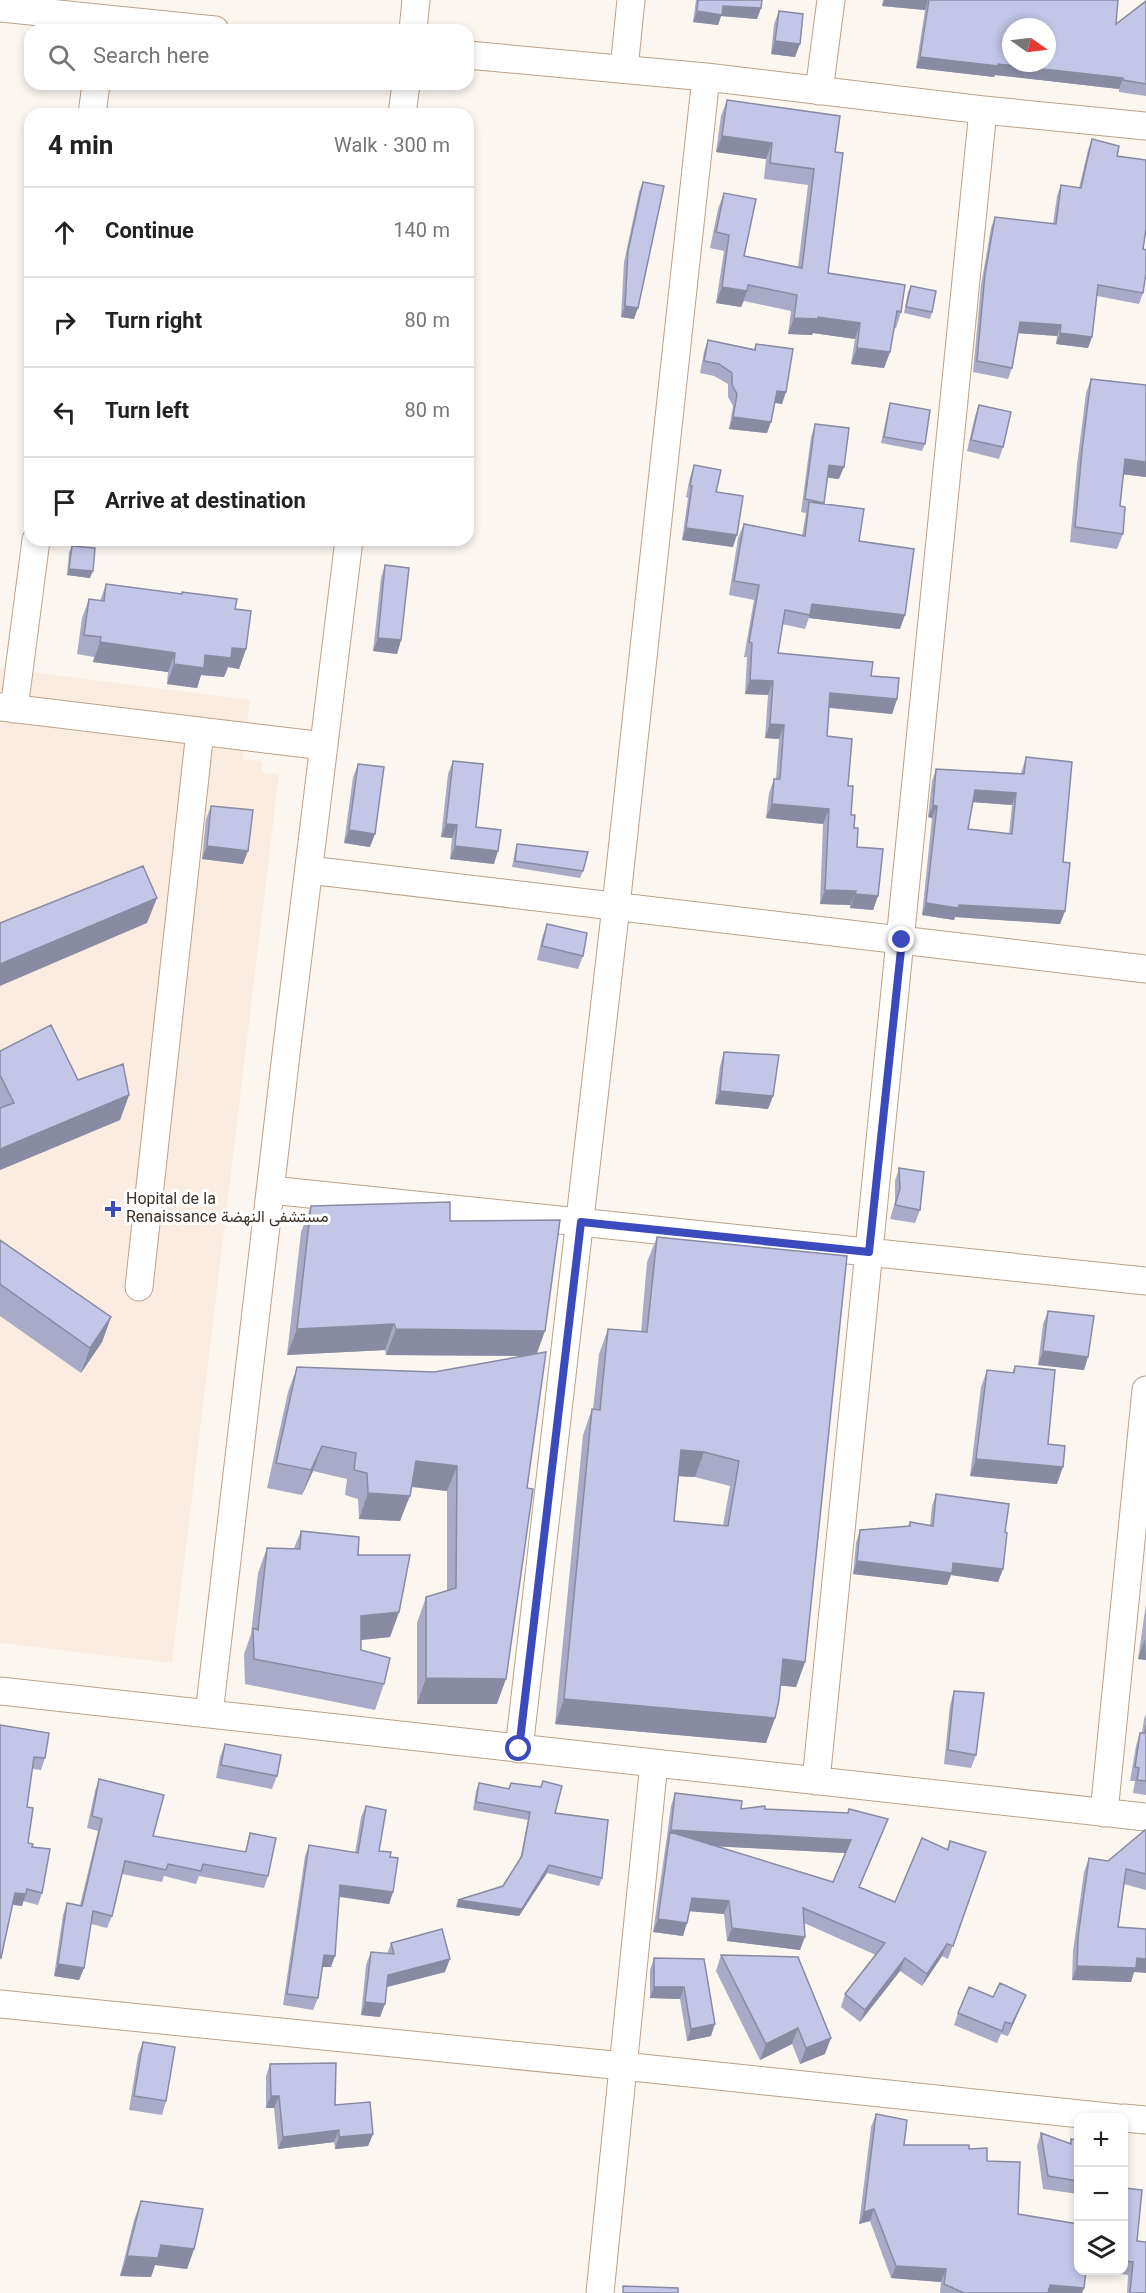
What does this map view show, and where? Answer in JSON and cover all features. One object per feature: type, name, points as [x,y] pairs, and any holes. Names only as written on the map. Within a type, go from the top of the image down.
[{"type":"street","points":[[413,24],[416,0]]},
{"type":"street","points":[[624,69],[631,0]]},
{"type":"street","points":[[819,91],[831,0]]},
{"type":"street","points":[[0,8],[104,24]]},
{"type":"street","points":[[474,56],[706,77],[983,110],[1146,126]]},
{"type":"street","points":[[519,1749],[581,1222],[706,77]]},
{"type":"street","points":[[93,108],[95,90]]},
{"type":"street","points":[[403,108],[405,90]]},
{"type":"street","points":[[816,1781],[902,940],[983,110]]},
{"type":"street","points":[[35,546],[7,708],[324,746]]},
{"type":"street","points":[[209,1714],[348,546]]},
{"type":"street","points":[[139,1287],[200,731]]},
{"type":"street","points":[[309,870],[1146,969]]},
{"type":"street","points":[[271,1190],[1146,1281]]},
{"type":"street","points":[[1104,1813],[1146,1390]]},
{"type":"street","points":[[0,1691],[1146,1817]]},
{"type":"street","points":[[600,2293],[654,1763]]},
{"type":"street","points":[[0,2004],[1074,2113]]},
{"type":"street","points":[[1128,2118],[1146,2120]]},
{"type":"shaded area","name":"Hopital de la Renaissance مستشفى النهضة","points":[[0,668],[250,700],[243,759],[262,761],[262,773],[279,774],[172,1663],[0,1643]]},
{"type":"building","points":[[698,0],[762,0],[761,8],[723,6],[722,15],[697,11]]},
{"type":"building","points":[[929,0],[1118,0],[1116,24],[1146,1],[1146,84],[1123,80],[1123,78],[1056,70],[1056,18],[1002,18],[1002,64],[998,64],[998,66],[920,57]]},
{"type":"building","points":[[779,11],[803,14],[800,44],[775,41]]},
{"type":"building","points":[[727,100],[840,116],[835,152],[843,153],[828,273],[905,285],[901,312],[897,311],[890,352],[857,348],[860,323],[818,317],[818,319],[794,318],[797,295],[748,285],[747,291],[722,287],[729,235],[716,232],[724,193],[756,199],[744,256],[802,268],[814,169],[770,163],[772,143],[722,136]]},
{"type":"building","points":[[1092,139],[1119,146],[1117,156],[1146,160],[1146,229],[1143,249],[1146,250],[1146,273],[1143,293],[1098,285],[1092,337],[1060,333],[1061,325],[1020,322],[1012,368],[977,361],[985,274],[995,217],[1056,224],[1061,185],[1081,188]]},
{"type":"building","points":[[643,182],[664,186],[638,308],[625,306],[628,251]]},
{"type":"building","points":[[911,286],[936,291],[932,312],[906,307]]},
{"type":"building","points":[[708,340],[755,350],[756,344],[793,349],[786,392],[777,391],[771,422],[733,417],[737,394],[732,385],[732,373],[719,364],[704,361]]},
{"type":"building","points":[[1091,379],[1146,385],[1146,462],[1125,459],[1120,506],[1125,507],[1123,534],[1075,527]]},
{"type":"building","points":[[890,403],[930,410],[925,444],[884,437]]},
{"type":"building","points":[[979,405],[1011,412],[1003,447],[971,440]]},
{"type":"building","points":[[815,424],[849,428],[844,467],[829,465],[824,503],[805,499]]},
{"type":"building","points":[[694,465],[721,470],[716,492],[743,496],[737,535],[686,528]]},
{"type":"building","points":[[809,502],[864,509],[859,541],[914,549],[905,615],[812,604],[810,615],[785,610],[778,653],[873,662],[871,676],[899,678],[897,699],[830,693],[827,736],[852,739],[848,786],[853,786],[851,815],[855,815],[854,828],[858,828],[857,847],[883,849],[878,896],[855,894],[856,891],[825,890],[829,809],[772,804],[774,779],[780,779],[784,725],[770,724],[773,681],[750,680],[752,643],[749,642],[759,585],[734,581],[744,524],[805,536]]},
{"type":"building","points":[[72,546],[95,548],[93,571],[69,569]]},
{"type":"building","points":[[385,565],[409,568],[401,640],[378,638]]},
{"type":"building","points":[[106,584],[237,599],[235,609],[251,611],[246,649],[232,648],[231,658],[205,655],[204,668],[174,664],[175,653],[100,642],[101,637],[84,635],[89,599],[104,601]]},
{"type":"building","points":[[1026,757],[1072,762],[1063,862],[1070,863],[1065,911],[959,905],[958,908],[926,903],[937,806],[933,805],[936,769],[1024,774]],"holes":[[[975,790],[1016,793],[1012,834],[968,829]]]},
{"type":"building","points":[[453,761],[483,764],[476,827],[501,830],[498,851],[455,846],[457,825],[446,824]]},
{"type":"building","points":[[358,764],[384,767],[375,834],[349,830]]},
{"type":"building","points":[[211,806],[253,810],[248,851],[207,846]]},
{"type":"building","points":[[517,844],[588,852],[583,871],[515,861]]},
{"type":"building","points":[[143,866],[157,898],[0,964],[0,923]]},
{"type":"building","points":[[547,924],[587,933],[583,956],[542,946]]},
{"type":"building","points":[[51,1025],[78,1080],[123,1064],[129,1095],[0,1149],[0,1108],[14,1103],[0,1075],[0,1051]]},
{"type":"building","points":[[724,1052],[779,1055],[773,1096],[720,1091]]},
{"type":"building","points":[[899,1168],[924,1172],[920,1210],[895,1205],[900,1189]]},
{"type":"building","points":[[450,1202],[450,1221],[560,1220],[545,1331],[396,1329],[394,1324],[297,1329],[311,1206]]},
{"type":"building","points":[[657,1237],[847,1256],[805,1662],[783,1659],[775,1718],[564,1699],[592,1409],[600,1410],[608,1329],[647,1332]],"holes":[[[681,1450],[704,1452],[739,1461],[728,1526],[674,1521]]]},
{"type":"building","points":[[0,1240],[111,1317],[90,1348],[0,1284]]},
{"type":"building","points":[[1048,1311],[1094,1316],[1088,1357],[1043,1351]]},
{"type":"building","points":[[546,1352],[527,1488],[533,1489],[506,1679],[426,1678],[426,1597],[456,1588],[457,1466],[416,1461],[410,1496],[368,1493],[367,1473],[354,1470],[356,1453],[322,1446],[311,1470],[276,1463],[297,1367],[434,1372]]},
{"type":"building","points":[[1015,1366],[1055,1370],[1048,1444],[1065,1446],[1063,1467],[976,1459],[987,1370],[1014,1373]]},
{"type":"building","points":[[936,1494],[1009,1504],[1003,1569],[953,1563],[952,1573],[857,1561],[860,1530],[910,1526],[910,1522],[933,1526]]},
{"type":"building","points":[[301,1531],[359,1537],[358,1555],[410,1555],[399,1612],[361,1616],[361,1650],[390,1658],[384,1684],[254,1659],[253,1628],[258,1630],[267,1548],[300,1549]]},
{"type":"building","points":[[954,1691],[984,1693],[976,1755],[948,1750]]},
{"type":"building","points":[[0,1725],[49,1733],[45,1758],[34,1757],[27,1807],[33,1808],[28,1843],[33,1844],[32,1847],[50,1849],[42,1893],[27,1889],[26,1894],[15,1893],[1,1958],[0,1957]]},
{"type":"building","points":[[1146,1725],[1146,1781],[1137,1780],[1139,1768],[1135,1767],[1140,1733],[1145,1733]]},
{"type":"building","points":[[225,1744],[281,1755],[277,1776],[221,1765]]},
{"type":"building","points":[[99,1779],[164,1795],[153,1836],[246,1852],[250,1833],[276,1838],[268,1876],[203,1864],[201,1871],[168,1864],[166,1870],[125,1861],[112,1916],[93,1911],[84,1968],[58,1964],[67,1903],[82,1906],[102,1819],[92,1816]]},
{"type":"building","points":[[543,1781],[562,1786],[555,1813],[608,1820],[602,1878],[549,1865],[522,1909],[458,1900],[503,1886],[522,1856],[530,1812],[476,1802],[479,1783],[509,1789],[511,1783],[541,1787]]},
{"type":"building","points":[[675,1793],[742,1801],[741,1809],[765,1806],[765,1809],[848,1813],[849,1809],[888,1819],[859,1887],[895,1902],[922,1838],[948,1850],[950,1841],[986,1852],[953,1946],[947,1944],[927,1974],[905,1958],[865,2010],[845,1994],[885,1943],[803,1908],[805,1937],[732,1928],[729,1901],[692,1898],[687,1923],[658,1919],[670,1832],[833,1882],[851,1840],[671,1830]]},
{"type":"building","points":[[366,1806],[386,1810],[379,1851],[391,1852],[390,1857],[398,1858],[393,1892],[340,1885],[335,1956],[324,1955],[318,1998],[287,1994],[309,1845],[358,1853]]},
{"type":"building","points":[[1145,1830],[1146,1874],[1126,1869],[1118,1927],[1146,1929],[1146,1959],[1137,1958],[1136,1968],[1077,1966],[1078,1937],[1089,1858],[1108,1861]]},
{"type":"building","points":[[442,1929],[450,1959],[388,1975],[385,2004],[365,2002],[371,1952],[394,1954],[391,1943]]},
{"type":"building","points":[[721,1955],[798,1957],[831,2038],[806,2048],[798,2028],[766,2044]]},
{"type":"building","points":[[654,1958],[704,1959],[715,2024],[691,2029],[684,1987],[654,1987]]},
{"type":"building","points":[[1000,1983],[1026,1995],[1012,2024],[1005,2022],[1002,2031],[958,2013],[969,1987],[993,1997]]},
{"type":"building","points":[[143,2042],[175,2047],[166,2101],[134,2096]]},
{"type":"building","points":[[336,2063],[335,2105],[370,2102],[373,2134],[339,2137],[339,2130],[283,2137],[279,2096],[271,2096],[270,2064]]},
{"type":"building","points":[[876,2114],[907,2120],[904,2145],[969,2145],[969,2149],[987,2148],[987,2161],[1020,2162],[1018,2214],[1074,2223],[1074,2275],[1086,2275],[1084,2288],[1050,2285],[1048,2293],[964,2293],[944,2284],[946,2269],[896,2266],[874,2209],[864,2212]]},
{"type":"building","points":[[1041,2133],[1071,2144],[1071,2139],[1074,2139],[1074,2180],[1048,2176]]},
{"type":"building","points":[[1128,2188],[1142,2190],[1137,2241],[1146,2242],[1146,2293],[1130,2293],[1133,2262],[1128,2261]]},
{"type":"building","points":[[141,2201],[203,2209],[194,2249],[161,2245],[158,2258],[127,2256]]},
{"type":"building","points":[[623,2286],[678,2288],[678,2293],[623,2293]]},
{"type":"place","name":"Hopital de la Renaissance مستشفى النهضة","points":[[113,1209]]},
{"type":"route","points":[[519,1749],[581,1222],[869,1252],[902,940]]}]
